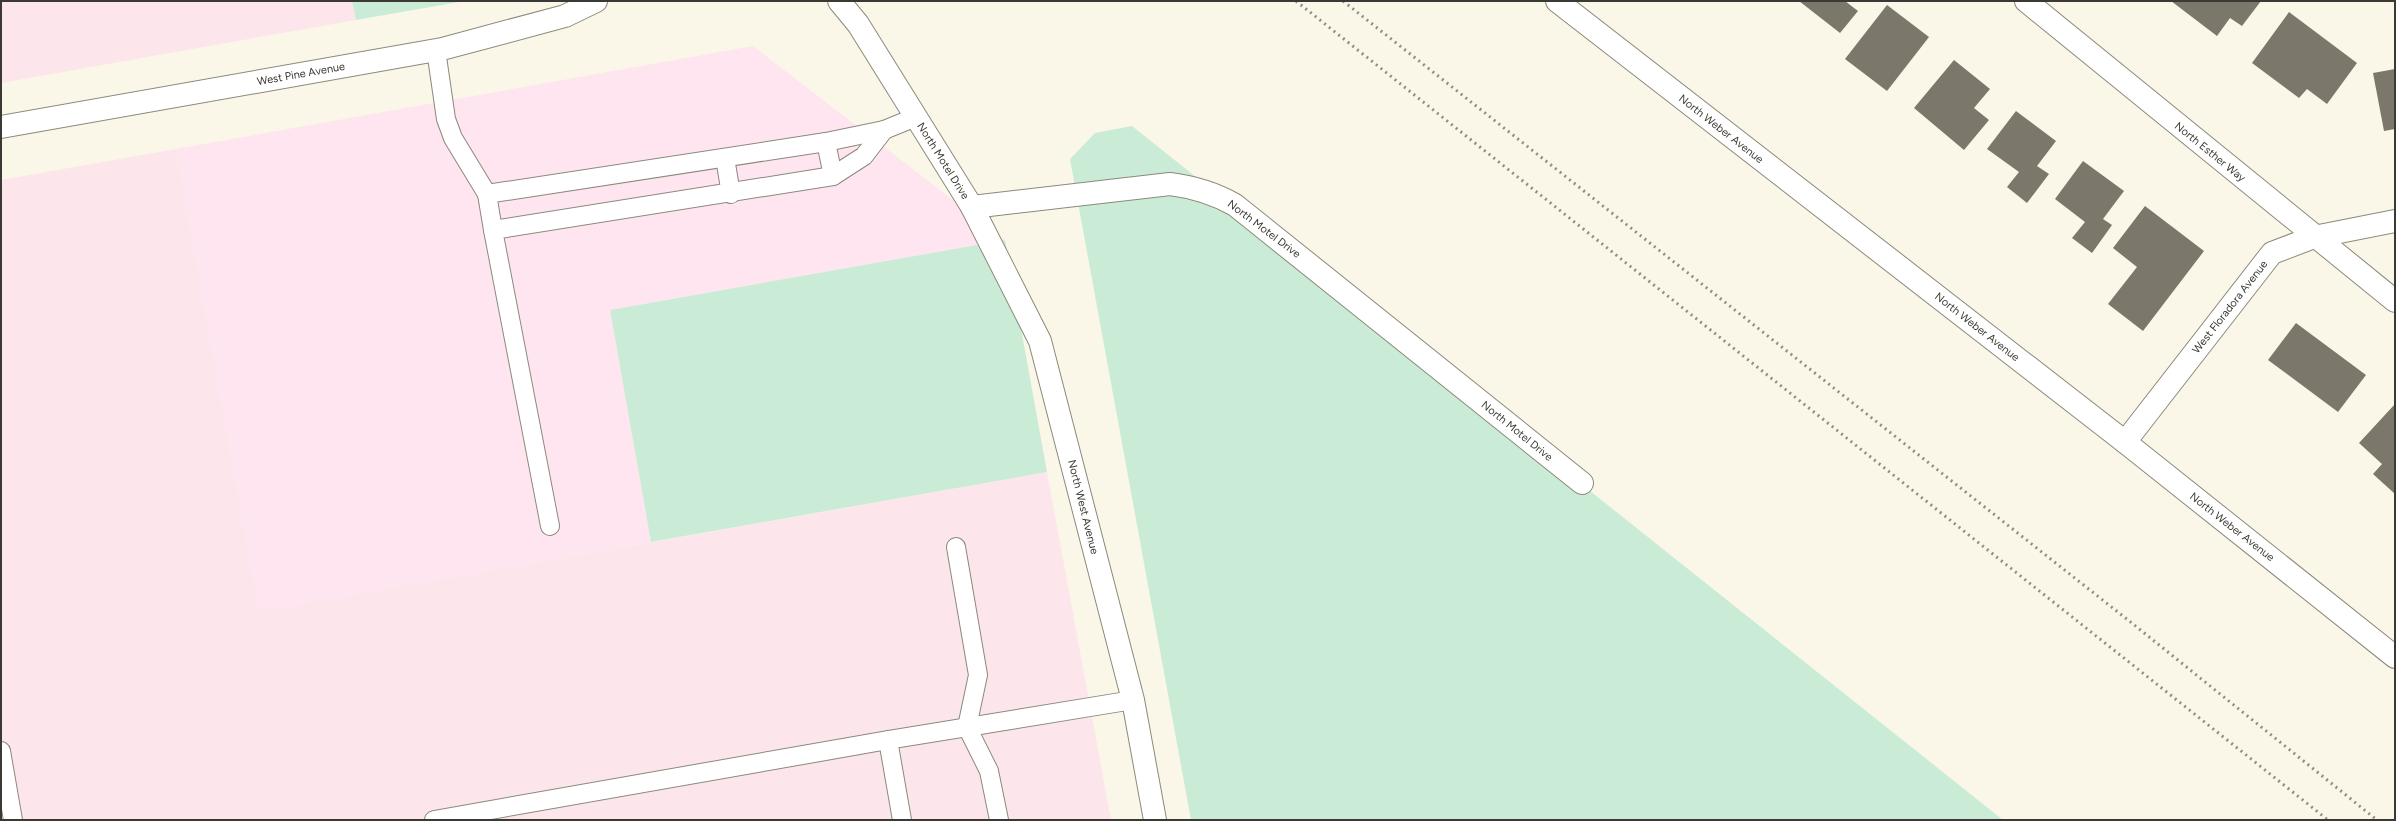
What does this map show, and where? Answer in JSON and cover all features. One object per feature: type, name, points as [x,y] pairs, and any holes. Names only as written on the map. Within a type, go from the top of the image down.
[{"type":"street","name":"West Pine Avenue","points":[[1,126],[436,50],[566,16],[596,1]]},
{"type":"street","name":"North Motel Drive","points":[[839,1],[858,24],[972,207],[1170,184],[1192,187],[1214,194],[1235,205],[1582,483]]},
{"type":"street","name":"North Weber Avenue","points":[[1557,1],[2125,442],[2395,657]]},
{"type":"street","name":"North Esther Way","points":[[2026,1],[2314,237],[2395,301]]},
{"type":"street","name":"North West Avenue","points":[[972,207],[1040,341],[1133,700],[1155,820]]},
{"type":"street","name":"West Floradora Avenue","points":[[2125,442],[2272,253],[2314,237],[2395,221]]},
{"type":"lane","points":[[436,50],[446,119],[453,138],[487,194],[550,526]]},
{"type":"lane","points":[[487,194],[826,142],[884,130],[916,117]]},
{"type":"lane","points":[[493,230],[731,194],[833,176],[864,156],[884,130]]},
{"type":"lane","points":[[826,142],[833,176]]},
{"type":"lane","points":[[725,158],[731,194]]},
{"type":"lane","points":[[956,547],[978,675],[967,727],[989,771],[999,820]]},
{"type":"lane","points":[[434,820],[888,740],[1133,700]]},
{"type":"lane","points":[[888,740],[902,820]]},
{"type":"lane","points":[[1,751],[13,820]]},
{"type":"shaded area","points":[[1,1],[352,1],[356,20],[1,83]]},
{"type":"shaded area","points":[[753,46],[1005,240],[610,310],[651,542],[259,613],[176,149]]},
{"type":"shaded area","points":[[176,149],[259,612],[1047,472],[1111,820],[1,820],[1,180]]},
{"type":"green space","points":[[352,1],[465,1],[356,20]]},
{"type":"green space","points":[[1132,126],[2003,820],[1191,820],[1070,159],[1095,133]]},
{"type":"green space","points":[[1005,240],[1047,472],[651,542],[610,310]]},
{"type":"building","points":[[1799,1],[1845,1],[1858,11],[1840,33]]},
{"type":"building","points":[[2171,1],[2261,1],[2242,26],[2230,18],[2217,36]]},
{"type":"building","points":[[1887,5],[1929,37],[1887,91],[1845,59]]},
{"type":"building","points":[[2289,12],[2357,63],[2327,104],[2307,89],[2299,98],[2252,63]]},
{"type":"building","points":[[1954,60],[1990,89],[1974,108],[1989,120],[1964,150],[1914,108]]},
{"type":"building","points":[[2395,69],[2395,129],[2384,131],[2373,73]]},
{"type":"building","points":[[2016,111],[2056,141],[2037,166],[2049,174],[2027,203],[2007,187],[2019,172],[1987,149]]},
{"type":"building","points":[[2083,161],[2124,191],[2103,219],[2112,225],[2092,253],[2072,238],[2085,222],[2055,199]]},
{"type":"building","points":[[2145,206],[2204,251],[2143,331],[2108,304],[2137,267],[2113,248]]},
{"type":"building","points":[[2296,323],[2366,375],[2338,412],[2268,360]]},
{"type":"building","points":[[2395,404],[2395,494],[2373,474],[2382,464],[2359,443]]},
{"type":"railway","points":[[1296,1],[2328,820]]},
{"type":"railway","points":[[1343,1],[2128,620],[2377,820]]}]
